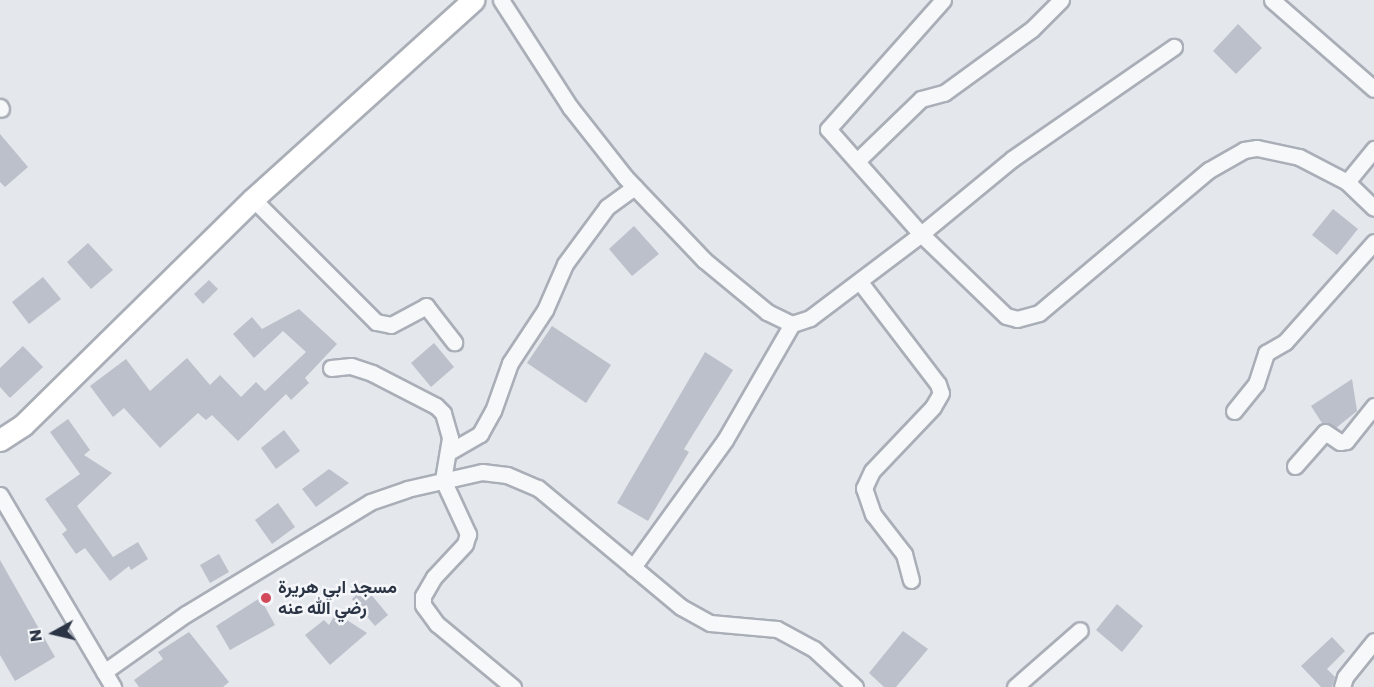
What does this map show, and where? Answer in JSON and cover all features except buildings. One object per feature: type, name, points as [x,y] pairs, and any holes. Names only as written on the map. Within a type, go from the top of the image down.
[{"type":"street","points":[[0,440],[23,425],[253,199],[473,0]]},
{"type":"street","points":[[501,0],[570,107],[634,187],[704,260],[773,316],[792,324],[810,318],[860,282],[1012,159],[1174,47]]},
{"type":"street","points":[[943,0],[829,124],[829,134],[857,160],[921,234],[1006,316],[1028,318],[1039,313],[1209,170],[1244,150],[1257,148],[1299,157],[1347,182],[1374,208]]},
{"type":"street","points":[[857,160],[921,99],[944,93],[1032,28],[1061,0]]},
{"type":"street","points":[[1272,0],[1374,89]]},
{"type":"street","points":[[1347,182],[1374,149]]},
{"type":"street","points":[[449,452],[480,434],[493,411],[510,363],[545,310],[566,264],[608,207],[634,187]]},
{"type":"street","points":[[253,199],[376,322],[391,325],[426,306],[454,342]]},
{"type":"street","points":[[1234,411],[1256,384],[1266,353],[1285,342],[1374,242]]},
{"type":"street","points":[[860,282],[938,384],[941,393],[933,407],[872,471],[864,488],[873,514],[904,555],[911,580]]},
{"type":"street","points":[[633,567],[725,440],[792,324]]},
{"type":"street","points":[[331,368],[351,366],[372,373],[436,406],[448,426],[449,452],[443,480],[468,534],[465,544],[434,577],[423,596],[423,605],[437,624],[513,687]]},
{"type":"street","points":[[1295,466],[1325,432],[1340,442],[1346,441],[1374,406]]},
{"type":"street","points":[[104,672],[186,614],[370,502],[443,480],[482,472],[507,475],[538,488],[681,607],[711,623],[777,629],[814,649],[855,687]]},
{"type":"street","points":[[0,495],[113,687]]},
{"type":"street","points":[[1015,687],[1080,630]]},
{"type":"street","points":[[1342,687],[1348,671],[1374,641]]},
{"type":"place","name":"مسجد ابي هريرة رضي الله عنه","points":[[266,598]]}]
